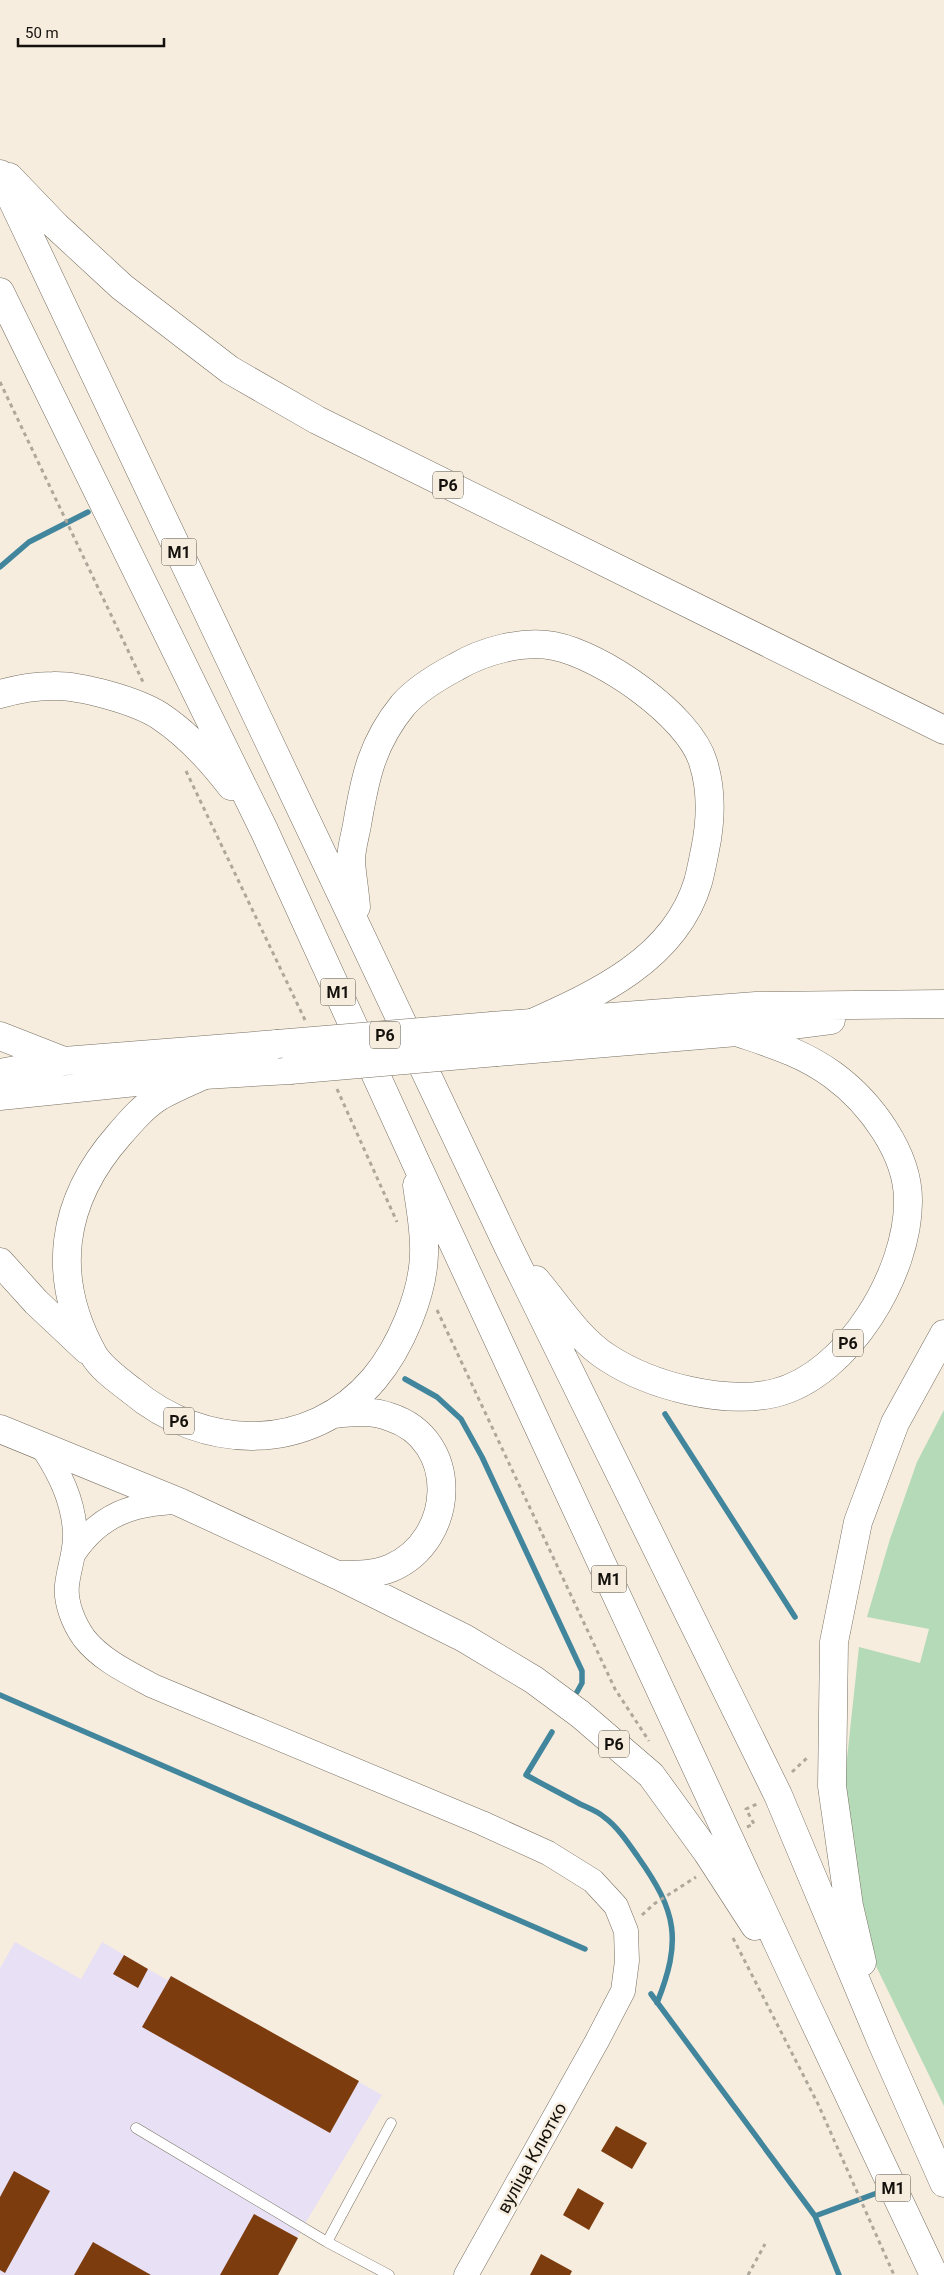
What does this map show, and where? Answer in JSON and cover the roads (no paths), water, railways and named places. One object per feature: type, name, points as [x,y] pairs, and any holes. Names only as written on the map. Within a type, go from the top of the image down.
[{"type":"main road","name":"Р6","points":[[0,168],[56,226],[122,288],[230,370],[343,433],[944,730]]},
{"type":"main road","name":"М1","points":[[0,174],[508,1246],[778,1795],[882,2043],[944,2183]]},
{"type":"main road","name":"М1","points":[[0,292],[264,830],[411,1154],[934,2275]]},
{"type":"main road","name":"Р6","points":[[0,1096],[204,1075],[290,1070],[495,1039],[587,998],[633,971],[653,954],[681,918],[698,883],[706,842],[710,808],[703,761],[682,726],[650,696],[621,676],[585,656],[553,646],[514,646],[475,656],[425,686],[404,704],[382,735],[369,764],[351,860],[359,929]]},
{"type":"main road","points":[[0,694],[26,687],[56,685],[93,691],[132,703],[159,715],[194,743],[264,830]]},
{"type":"main road","name":"Р6","points":[[530,1024],[756,1006],[944,1005]]},
{"type":"main road","name":"Р6","points":[[0,1073],[64,1061],[277,1044],[737,1032],[944,1005]]},
{"type":"main road","name":"Р6","points":[[508,1246],[588,1342],[607,1358],[637,1374],[713,1395],[745,1397],[776,1393],[806,1380],[827,1365],[866,1323],[898,1259],[906,1227],[908,1199],[904,1170],[891,1141],[870,1109],[835,1076],[801,1054],[737,1032]]},
{"type":"main road","name":"Р6","points":[[0,1036],[64,1061]]},
{"type":"main road","name":"Р6","points":[[94,1356],[73,1306],[66,1270],[67,1240],[73,1210],[90,1174],[108,1147],[132,1119],[159,1097],[204,1075]]},
{"type":"main road","name":"Р6","points":[[0,1262],[36,1302],[112,1374],[163,1414],[196,1428],[231,1435],[284,1434],[309,1426],[334,1414],[361,1394],[393,1352],[405,1326],[422,1279],[425,1252],[421,1212],[411,1154]]},
{"type":"main road","points":[[882,2043],[848,1906],[832,1786],[834,1642],[858,1522],[895,1423],[944,1334]]},
{"type":"main road","name":"Р6","points":[[334,1414],[366,1411],[391,1417],[410,1426],[427,1443],[438,1462],[443,1485],[441,1507],[431,1533],[412,1555],[392,1567],[369,1575],[337,1575]]},
{"type":"main road","name":"Р6","points":[[0,1429],[179,1502],[337,1575],[464,1638],[534,1680],[580,1714],[651,1775],[702,1864],[806,2004]]},
{"type":"street","name":"вуліца Клютко","points":[[43,1448],[61,1478],[71,1502],[75,1533],[74,1553],[67,1586],[71,1616],[85,1639],[112,1663],[153,1686],[548,1853],[594,1881],[616,1906],[626,1931],[627,1961],[623,1991],[466,2275]]},
{"type":"street","points":[[74,1553],[86,1536],[116,1514],[154,1502],[179,1502]]},
{"type":"lane","points":[[326,2242],[391,2123]]},
{"type":"lane","points":[[136,2128],[326,2242],[388,2275]]},
{"type":"waterway","points":[[0,567],[29,542],[88,512]]},
{"type":"waterway","points":[[405,1379],[437,1397],[461,1419],[482,1457],[582,1671],[582,1683],[577,1692]]},
{"type":"waterway","points":[[665,1414],[795,1617]]},
{"type":"waterway","points":[[0,1695],[585,1949]]},
{"type":"waterway","points":[[552,1732],[526,1775],[598,1813],[614,1825],[651,1876],[668,1911],[672,1927],[670,1961],[657,2003]]},
{"type":"waterway","points":[[651,1994],[815,2216],[839,2275]]},
{"type":"waterway","points":[[815,2216],[877,2193]]}]
